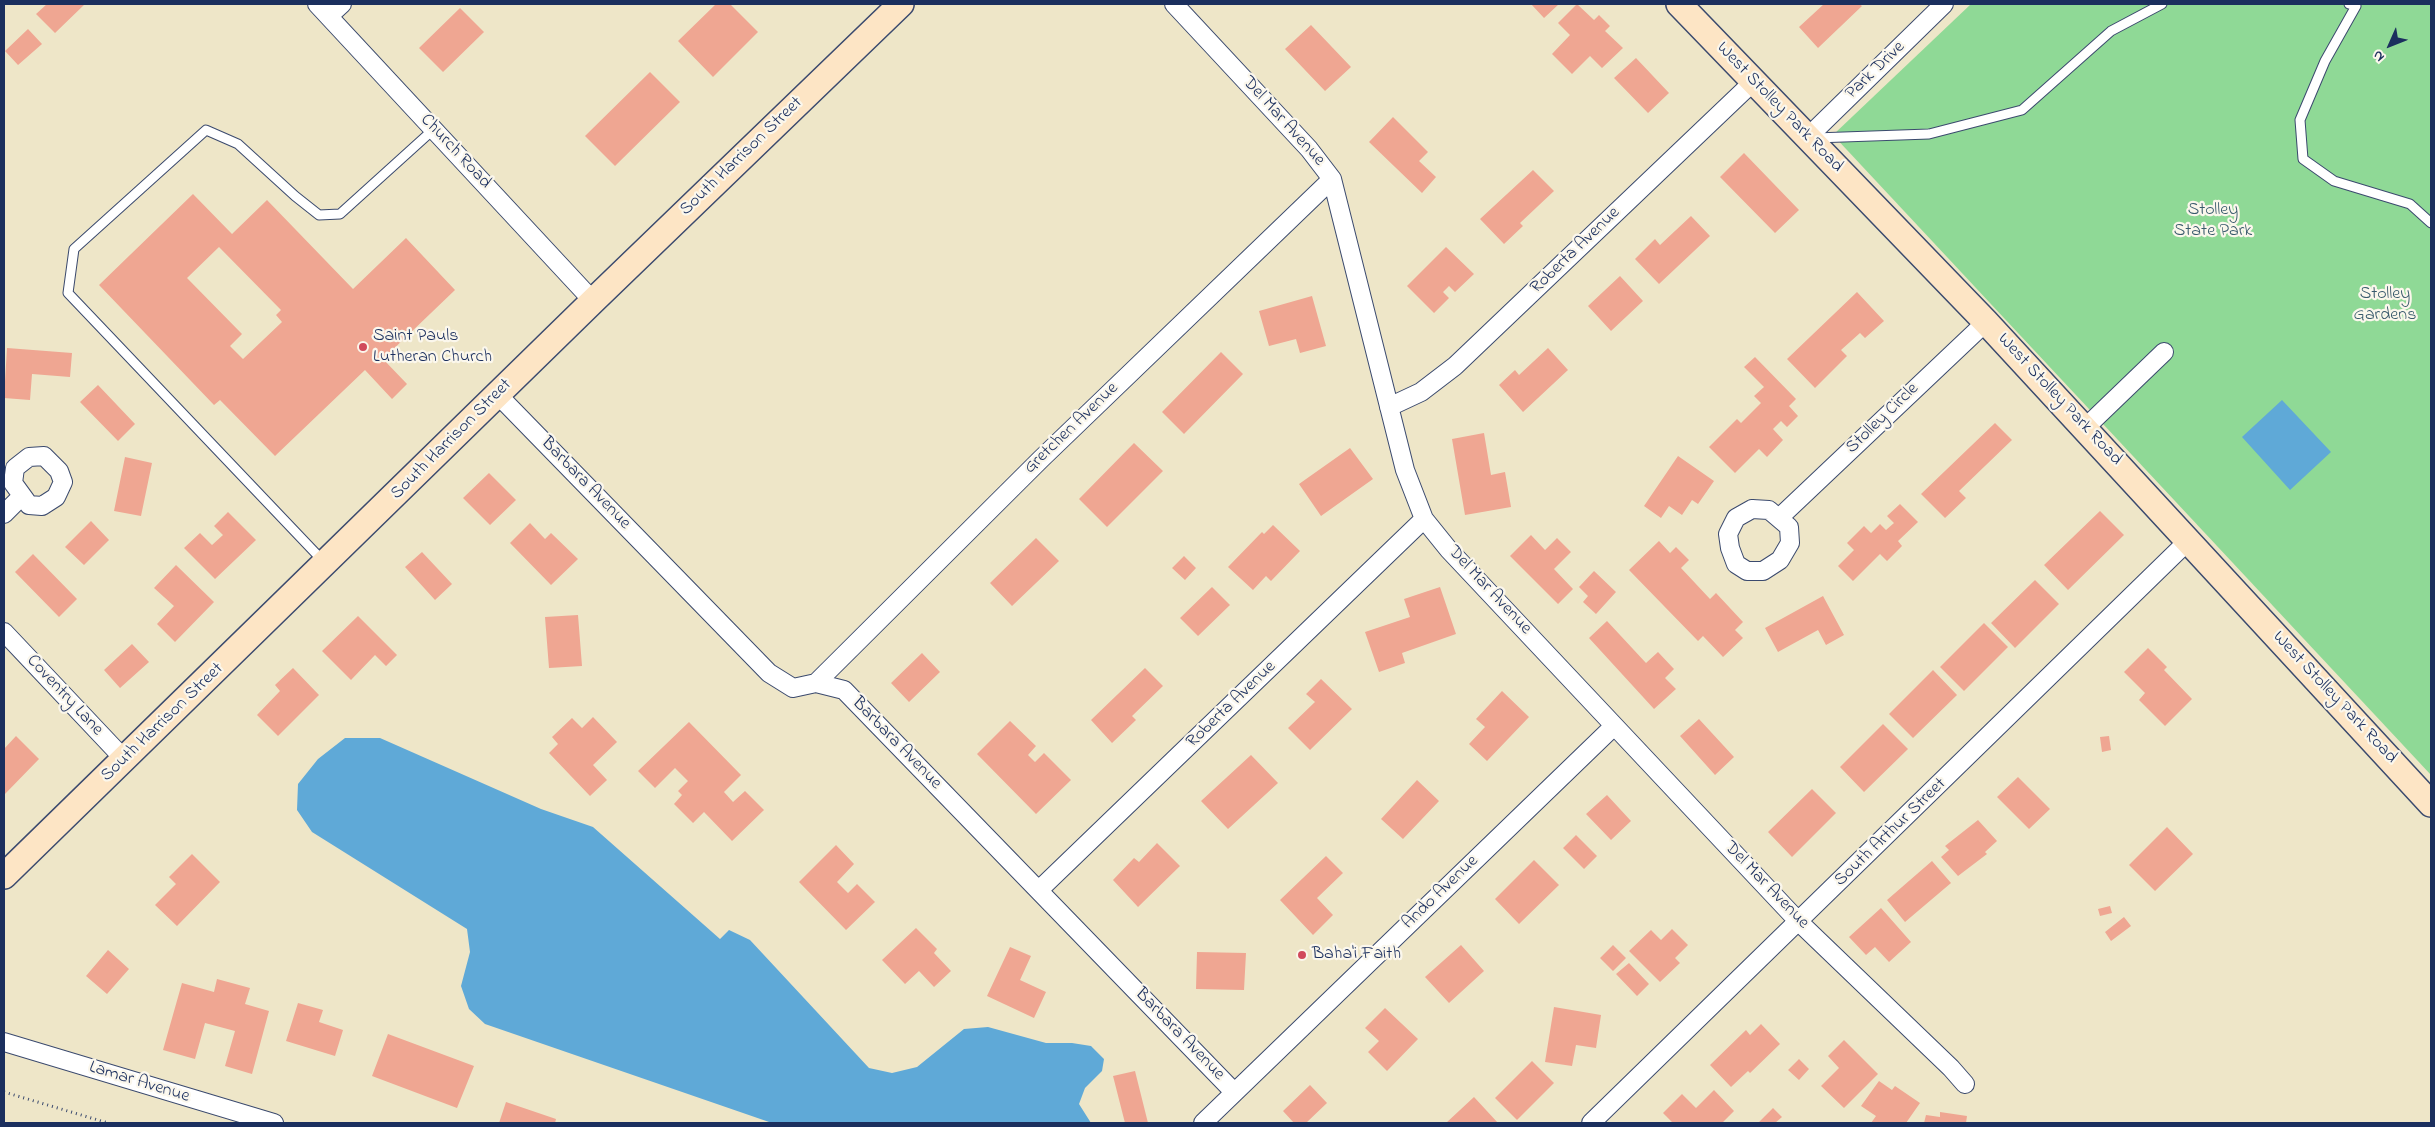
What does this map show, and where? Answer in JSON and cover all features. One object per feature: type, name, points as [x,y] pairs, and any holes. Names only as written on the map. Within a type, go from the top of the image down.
[{"type":"main road","name":"South Harrison Street","points":[[4,876],[326,564],[593,301],[901,4]]},
{"type":"main road","name":"West Stolley Park Road","points":[[1679,4],[1986,322],[2431,804]]},
{"type":"street","points":[[323,10],[342,4]]},
{"type":"street","name":"Del Mar Avenue","points":[[1174,4],[1310,148],[1332,179],[1405,470],[1424,519],[1449,550],[1799,922],[1951,1068],[1965,1084]]},
{"type":"street","name":"Park Drive","points":[[1807,138],[1944,4]]},
{"type":"street","name":"Church Road","points":[[323,10],[593,301]]},
{"type":"street","name":"Roberta Avenue","points":[[1389,407],[1421,392],[1455,366],[1753,82]]},
{"type":"street","name":"Gretchen Avenue","points":[[816,683],[1041,459],[1332,179]]},
{"type":"street","name":"Stolley Circle","points":[[1780,517],[1986,322]]},
{"type":"street","points":[[2085,428],[2164,352]]},
{"type":"street","name":"Barbara Avenue","points":[[498,395],[769,673],[793,688],[816,683],[844,690],[1234,1092]]},
{"type":"street","points":[[4,514],[22,496]]},
{"type":"street","name":"Roberta Avenue","points":[[1039,890],[1424,519]]},
{"type":"street","name":"South Arthur Street","points":[[1591,1123],[2189,540]]},
{"type":"street","name":"Coventry Lane","points":[[4,632],[124,760]]},
{"type":"street","name":"Ando Avenue","points":[[1203,1123],[1614,726]]},
{"type":"street","name":"Lamar Avenue","points":[[4,1042],[274,1123]]},
{"type":"lane","points":[[1807,138],[1929,134],[2022,110],[2111,31],[2162,4]]},
{"type":"lane","points":[[2349,4],[2356,6],[2325,61],[2300,120],[2303,159],[2334,181],[2410,204],[2431,222]]},
{"type":"lane","points":[[326,564],[68,293],[74,249],[206,130],[238,144],[295,196],[319,215],[340,214],[434,129]]},
{"type":"path","points":[[4,1092],[108,1123]]},
{"type":"green space","name":"Stolley State Park","points":[[1971,4],[2431,4],[2431,775],[1833,135]]},
{"type":"water","points":[[2282,400],[2331,452],[2290,490],[2242,437]]},
{"type":"water","points":[[345,738],[380,738],[541,809],[593,827],[720,939],[729,930],[750,940],[869,1068],[892,1073],[917,1067],[964,1029],[988,1027],[1046,1043],[1072,1043],[1091,1046],[1104,1059],[1102,1071],[1085,1088],[1079,1104],[1091,1123],[772,1123],[485,1024],[469,1009],[461,986],[470,952],[467,929],[312,832],[297,810],[298,784],[318,759]]},
{"type":"building","points":[[47,4],[85,4],[55,33],[36,14]]},
{"type":"building","points":[[716,4],[730,4],[758,32],[713,77],[678,41]]},
{"type":"building","points":[[1531,4],[1559,4],[1544,18]]},
{"type":"building","points":[[1577,4],[1594,20],[1599,15],[1610,26],[1605,31],[1623,48],[1602,68],[1590,56],[1572,74],[1552,54],[1570,35],[1558,23]]},
{"type":"building","points":[[1824,4],[1859,4],[1862,6],[1818,48],[1799,27]]},
{"type":"building","points":[[460,8],[484,32],[443,72],[419,48]]},
{"type":"building","points":[[1311,25],[1351,67],[1325,91],[1285,49]]},
{"type":"building","points":[[28,29],[42,44],[18,65],[5,51]]},
{"type":"building","points":[[1636,58],[1669,93],[1648,113],[1614,78]]},
{"type":"building","points":[[650,72],[680,102],[615,166],[585,136]]},
{"type":"building","points":[[1393,117],[1428,152],[1419,161],[1436,177],[1422,193],[1369,142]]},
{"type":"building","points":[[1744,153],[1799,210],[1775,233],[1720,177]]},
{"type":"building","points":[[1533,170],[1554,191],[1520,223],[1523,226],[1504,244],[1480,219]]},
{"type":"building","points":[[193,194],[232,234],[267,200],[353,289],[406,238],[455,290],[383,359],[407,384],[392,399],[365,370],[275,456],[220,400],[214,405],[99,285]],"holes":[[[219,247],[281,310],[276,315],[282,322],[243,359],[230,346],[242,334],[187,278]]]},
{"type":"building","points":[[1691,216],[1710,236],[1659,284],[1635,259],[1655,239],[1660,245]]},
{"type":"building","points":[[1446,247],[1474,274],[1455,292],[1449,286],[1443,292],[1449,298],[1434,313],[1407,286]]},
{"type":"building","points":[[1620,276],[1643,301],[1611,331],[1588,306]]},
{"type":"building","points":[[1857,292],[1884,321],[1865,338],[1860,333],[1841,350],[1847,356],[1815,388],[1787,359]]},
{"type":"building","points":[[1312,296],[1326,346],[1300,353],[1296,339],[1269,346],[1259,311]]},
{"type":"building","points":[[7,348],[72,353],[70,377],[32,374],[30,400],[4,398]]},
{"type":"building","points":[[1548,348],[1568,370],[1523,412],[1499,385],[1515,370],[1519,375]]},
{"type":"building","points":[[1221,352],[1243,374],[1184,434],[1162,412]]},
{"type":"building","points":[[1755,357],[1796,399],[1789,406],[1798,416],[1787,427],[1781,421],[1773,429],[1783,440],[1767,457],[1759,449],[1735,473],[1709,447],[1737,419],[1741,423],[1761,403],[1754,396],[1764,387],[1744,367]]},
{"type":"building","points":[[98,385],[135,424],[118,441],[80,402]]},
{"type":"building","points":[[1995,423],[2012,440],[1959,491],[1966,498],[1945,518],[1921,494]]},
{"type":"building","points":[[1484,433],[1491,475],[1505,472],[1511,507],[1465,515],[1452,439]]},
{"type":"building","points":[[1134,443],[1163,471],[1107,527],[1079,499]]},
{"type":"building","points":[[1350,448],[1373,479],[1321,516],[1299,484]]},
{"type":"building","points":[[1678,456],[1714,481],[1698,504],[1692,500],[1682,515],[1669,506],[1661,518],[1644,506]]},
{"type":"building","points":[[125,457],[152,463],[141,516],[114,511]]},
{"type":"building","points":[[489,473],[516,500],[490,525],[463,498]]},
{"type":"building","points":[[1900,504],[1918,522],[1898,541],[1902,546],[1887,561],[1880,554],[1853,581],[1838,566],[1854,550],[1847,543],[1864,526],[1871,533],[1880,524],[1886,530],[1894,523],[1887,516]]},
{"type":"building","points":[[2100,511],[2124,535],[2068,590],[2044,565]]},
{"type":"building","points":[[228,512],[256,540],[215,579],[184,548],[200,533],[212,545],[223,535],[214,526]]},
{"type":"building","points":[[91,521],[109,540],[84,565],[65,547]]},
{"type":"building","points":[[530,523],[545,539],[551,533],[578,559],[551,585],[510,543]]},
{"type":"building","points":[[1273,525],[1300,551],[1271,581],[1266,576],[1253,590],[1228,567],[1262,532],[1264,534]]},
{"type":"building","points":[[1531,535],[1545,550],[1557,538],[1571,552],[1554,569],[1573,589],[1558,604],[1510,556]]},
{"type":"building","points":[[1036,538],[1059,561],[1012,606],[990,583]]},
{"type":"building","points":[[1659,541],[1670,553],[1676,547],[1689,560],[1681,568],[1710,599],[1716,593],[1743,622],[1735,630],[1743,638],[1723,657],[1703,636],[1698,641],[1629,570]]},
{"type":"building","points":[[422,552],[452,584],[435,600],[405,567]]},
{"type":"building","points":[[33,554],[77,599],[59,617],[15,572]]},
{"type":"building","points":[[1184,556],[1196,568],[1185,580],[1172,568]]},
{"type":"building","points":[[176,565],[214,602],[175,642],[157,624],[174,606],[154,588]]},
{"type":"building","points":[[1594,571],[1616,592],[1596,614],[1583,602],[1588,596],[1579,587]]},
{"type":"building","points":[[2035,580],[2059,604],[2015,648],[1991,623]]},
{"type":"building","points":[[1212,587],[1230,605],[1198,636],[1180,618]]},
{"type":"building","points":[[1440,587],[1456,634],[1402,653],[1405,663],[1379,672],[1365,632],[1410,617],[1404,599]]},
{"type":"building","points":[[1823,596],[1844,635],[1826,645],[1818,630],[1778,652],[1765,628]]},
{"type":"building","points":[[578,615],[582,666],[549,668],[545,617]]},
{"type":"building","points":[[358,616],[397,655],[386,666],[375,655],[351,680],[322,651]]},
{"type":"building","points":[[1607,621],[1646,663],[1658,652],[1674,669],[1665,678],[1676,689],[1654,709],[1589,638]]},
{"type":"building","points":[[1984,623],[2008,647],[1964,691],[1940,667]]},
{"type":"building","points":[[132,644],[149,662],[120,688],[104,670]]},
{"type":"building","points":[[2148,648],[2167,667],[2164,670],[2192,699],[2165,726],[2139,700],[2145,693],[2124,672]]},
{"type":"building","points":[[922,653],[940,672],[909,702],[891,683]]},
{"type":"building","points":[[293,668],[319,695],[278,736],[257,715],[280,691],[275,685]]},
{"type":"building","points":[[1145,668],[1163,686],[1132,716],[1136,720],[1112,743],[1091,720]]},
{"type":"building","points":[[1933,670],[1957,695],[1913,738],[1889,714]]},
{"type":"building","points":[[1321,679],[1352,709],[1310,750],[1288,728],[1315,702],[1306,694]]},
{"type":"building","points":[[1502,691],[1529,717],[1487,761],[1469,744],[1485,727],[1476,719]]},
{"type":"building","points":[[593,717],[617,742],[593,765],[607,780],[590,796],[549,753],[558,744],[552,737],[572,718],[582,728]]},
{"type":"building","points":[[1699,719],[1734,757],[1715,775],[1680,736]]},
{"type":"building","points":[[1010,721],[1036,746],[1028,755],[1035,762],[1044,753],[1071,780],[1036,814],[977,754]]},
{"type":"building","points":[[689,722],[741,775],[724,792],[733,802],[745,791],[764,810],[732,841],[704,812],[693,823],[674,804],[682,795],[678,791],[688,781],[675,768],[655,788],[638,771]]},
{"type":"building","points":[[1883,724],[1908,749],[1864,792],[1840,767]]},
{"type":"building","points":[[16,736],[39,759],[4,795],[4,749]]},
{"type":"building","points":[[2109,736],[2111,750],[2102,752],[2100,737]]},
{"type":"building","points":[[1251,755],[1278,783],[1228,829],[1201,801]]},
{"type":"building","points":[[2018,777],[2050,809],[2029,829],[1997,797]]},
{"type":"building","points":[[1417,780],[1439,801],[1403,839],[1381,819]]},
{"type":"building","points":[[1812,789],[1836,813],[1792,857],[1768,832]]},
{"type":"building","points":[[1607,795],[1631,821],[1611,840],[1586,814]]},
{"type":"building","points":[[1978,820],[1997,841],[1985,852],[1987,854],[1958,876],[1941,857],[1949,850],[1945,846]]},
{"type":"building","points":[[2167,827],[2193,854],[2155,891],[2129,865]]},
{"type":"building","points":[[1576,835],[1597,856],[1584,869],[1563,848]]},
{"type":"building","points":[[1157,843],[1180,866],[1138,907],[1113,880],[1134,858],[1139,862]]},
{"type":"building","points":[[836,845],[854,864],[837,882],[848,893],[857,884],[875,902],[846,930],[799,882]]},
{"type":"building","points":[[192,854],[220,882],[177,926],[155,905],[176,884],[169,877]]},
{"type":"building","points":[[1326,856],[1343,873],[1317,898],[1333,915],[1313,935],[1280,900]]},
{"type":"building","points":[[1534,860],[1559,885],[1519,924],[1495,899]]},
{"type":"building","points":[[1932,861],[1951,883],[1905,922],[1887,900]]},
{"type":"building","points":[[2110,906],[2112,913],[2100,916],[2098,909]]},
{"type":"building","points":[[1881,908],[1911,942],[1889,962],[1875,947],[1866,955],[1849,937]]},
{"type":"building","points":[[2124,917],[2131,926],[2111,941],[2105,932]]},
{"type":"building","points":[[916,928],[937,949],[934,953],[951,971],[934,987],[919,971],[905,984],[882,960]]},
{"type":"building","points":[[1672,929],[1688,945],[1675,958],[1680,963],[1660,982],[1629,951],[1651,930],[1661,940]]},
{"type":"building","points":[[1461,945],[1484,971],[1449,1003],[1425,977]]},
{"type":"building","points":[[1613,945],[1626,958],[1613,971],[1600,958]]},
{"type":"building","points":[[1010,947],[1031,956],[1020,980],[1046,992],[1034,1018],[987,996]]},
{"type":"building","points":[[108,950],[129,969],[107,994],[86,976]]},
{"type":"building","points":[[1197,952],[1246,953],[1244,990],[1196,989]]},
{"type":"building","points":[[1629,963],[1649,984],[1637,996],[1616,974]]},
{"type":"building","points":[[217,979],[250,988],[245,1004],[269,1011],[252,1074],[225,1066],[235,1031],[205,1023],[195,1059],[163,1050],[182,983],[214,992]]},
{"type":"building","points":[[298,1003],[323,1010],[319,1022],[343,1030],[335,1056],[286,1041]]},
{"type":"building","points":[[1554,1007],[1601,1015],[1596,1048],[1576,1045],[1572,1066],[1545,1062]]},
{"type":"building","points":[[1385,1008],[1418,1039],[1387,1071],[1368,1052],[1379,1041],[1365,1028]]},
{"type":"building","points":[[1761,1024],[1780,1044],[1750,1073],[1748,1071],[1731,1087],[1710,1065],[1746,1030],[1750,1035]]},
{"type":"building","points":[[388,1034],[474,1066],[457,1108],[372,1076]]},
{"type":"building","points":[[1844,1040],[1878,1074],[1844,1108],[1821,1086],[1839,1068],[1828,1056]]},
{"type":"building","points":[[1799,1059],[1809,1069],[1799,1080],[1788,1070]]},
{"type":"building","points":[[1532,1061],[1554,1083],[1517,1120],[1495,1098]]},
{"type":"building","points":[[1135,1071],[1148,1123],[1125,1123],[1113,1076]]},
{"type":"building","points":[[1879,1081],[1892,1090],[1895,1086],[1920,1103],[1906,1123],[1871,1123],[1876,1116],[1861,1106]]},
{"type":"building","points":[[1310,1085],[1327,1103],[1306,1123],[1294,1123],[1283,1111]]},
{"type":"building","points":[[1714,1090],[1734,1111],[1722,1123],[1673,1123],[1663,1113],[1682,1094],[1696,1108]]},
{"type":"building","points":[[1474,1097],[1498,1123],[1446,1123]]},
{"type":"building","points":[[506,1102],[556,1119],[555,1123],[499,1123]]},
{"type":"building","points":[[1773,1108],[1782,1117],[1775,1123],[1760,1123],[1759,1122]]},
{"type":"building","points":[[1940,1112],[1967,1116],[1966,1123],[1924,1123],[1926,1115],[1940,1117]]},
{"type":"place","name":"Saint Pauls Lutheran Church","points":[[363,347]]},
{"type":"place","name":"Baha'i Faith","points":[[1302,955]]},
{"type":"park label","name":"Stolley Gardens","points":[[2385,305]]}]
